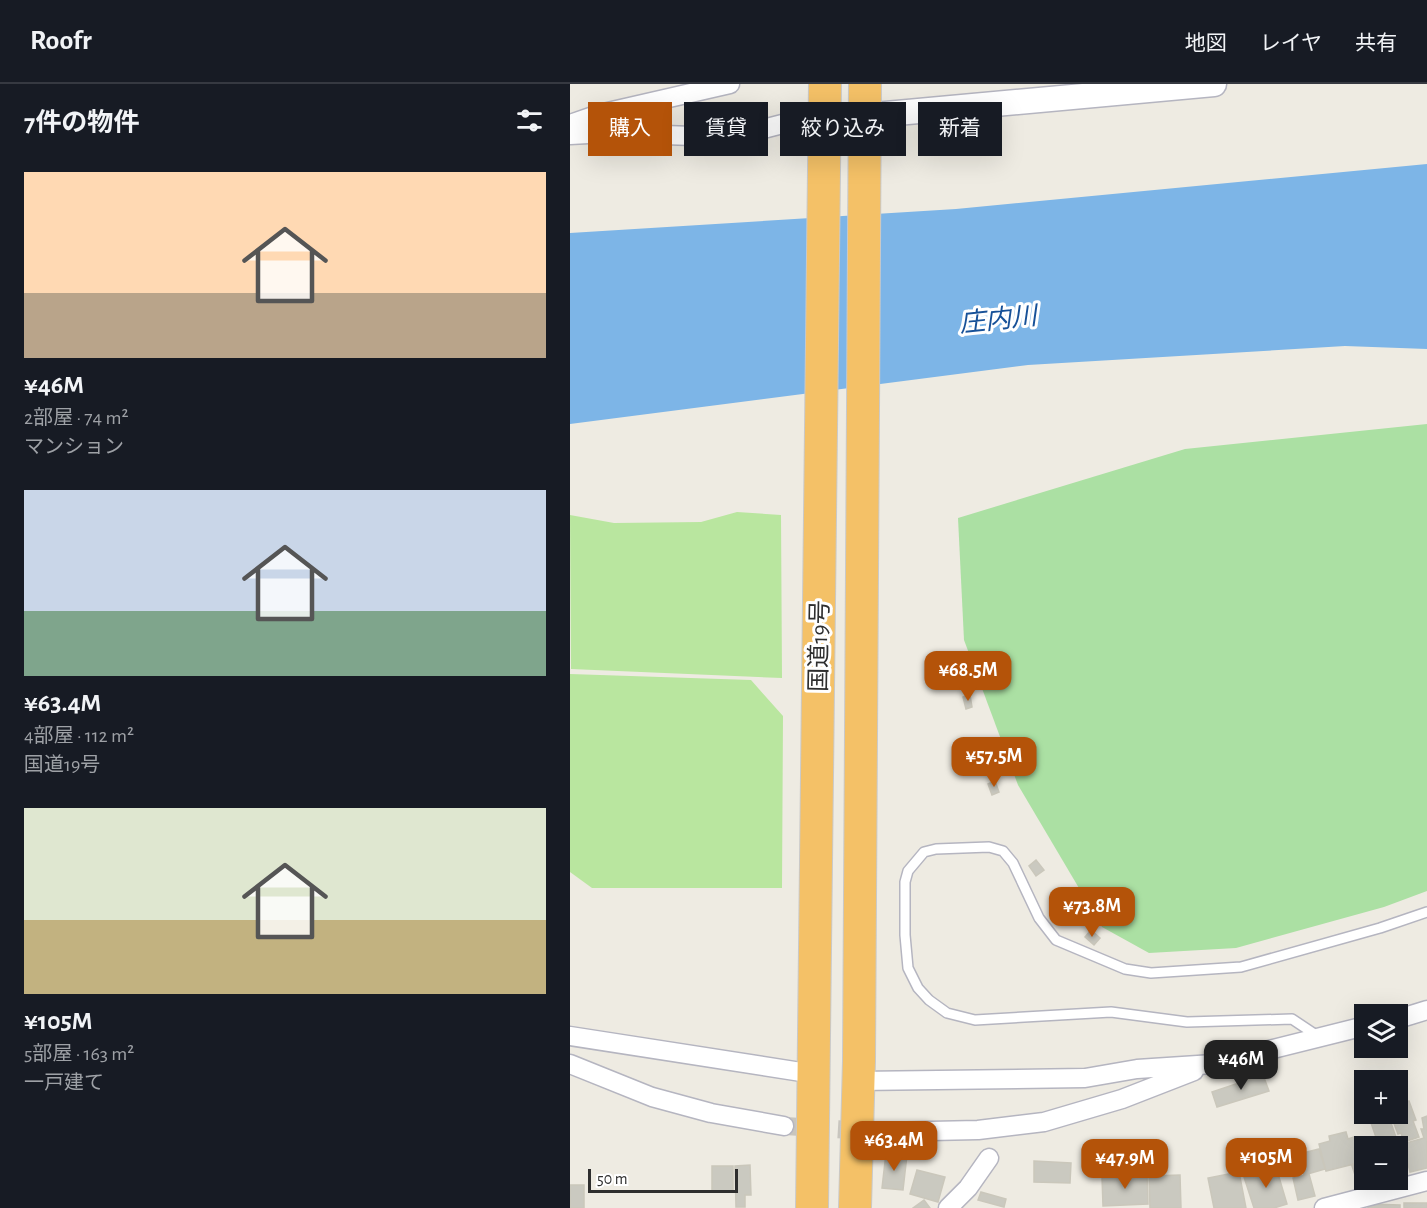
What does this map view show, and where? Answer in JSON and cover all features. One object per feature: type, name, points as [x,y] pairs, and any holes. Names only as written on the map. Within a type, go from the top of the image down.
[{"type":"highway","name":"国道19号","points":[[825,84],[825,102]]},
{"type":"highway","name":"国道19号","points":[[865,84],[865,102]]},
{"type":"highway","name":"国道19号","points":[[812,1208],[825,156]]},
{"type":"highway","name":"国道19号","points":[[855,1208],[859,1071],[864,156]]},
{"type":"main road","points":[[906,117],[1145,87],[1214,84]]},
{"type":"street","points":[[570,124],[599,114],[730,84]]},
{"type":"street","points":[[570,135],[608,133],[693,136],[780,124]]},
{"type":"street","points":[[1408,1015],[1427,1010]]},
{"type":"street","points":[[883,1132],[978,1130],[1044,1122],[1122,1099],[1213,1064],[1354,1029]]},
{"type":"street","points":[[570,1036],[814,1066]]},
{"type":"street","points":[[570,1064],[652,1097],[711,1113],[784,1126]]},
{"type":"street","points":[[859,1071],[1085,1078],[1137,1069],[1213,1064]]},
{"type":"street","points":[[948,1208],[968,1188],[989,1158]]},
{"type":"street","points":[[1324,1208],[1358,1203],[1427,1181]]},
{"type":"lane","points":[[1319,1037],[1292,1019],[1187,1022],[1111,1012],[975,1020],[947,1012],[918,988],[908,968],[905,935],[905,882],[908,871],[924,852],[936,849],[989,847],[1003,851],[1013,863],[1039,918],[1056,940],[1125,969],[1151,974],[1241,967],[1380,928],[1427,912]]},
{"type":"green space","points":[[1427,424],[1427,891],[1384,907],[1236,948],[1149,953],[1102,927],[1018,785],[964,640],[958,518],[1185,449]]},
{"type":"green space","points":[[737,512],[781,515],[782,678],[571,669],[570,515],[614,523],[701,522]]},
{"type":"green space","points":[[570,674],[751,680],[783,716],[782,888],[592,888],[570,872]]},
{"type":"water","name":"庄内川","points":[[1427,164],[1427,349],[1345,346],[1028,365],[570,424],[570,233],[956,209]]},
{"type":"building","points":[[970,695],[972,707],[966,709],[963,697]]},
{"type":"building","points":[[995,781],[999,792],[992,795],[988,784]]},
{"type":"building","points":[[1036,860],[1044,870],[1036,876],[1029,866]]},
{"type":"building","points":[[1091,930],[1100,938],[1094,945],[1085,937]]},
{"type":"building","points":[[1263,1075],[1269,1091],[1217,1107],[1212,1092]]},
{"type":"building","points":[[1408,1101],[1416,1120],[1413,1121],[1419,1137],[1408,1141],[1408,1136],[1398,1134],[1394,1124],[1408,1124]]},
{"type":"building","points":[[1427,1116],[1427,1168],[1410,1172],[1408,1143],[1424,1138],[1421,1129],[1424,1129],[1422,1118]]},
{"type":"building","points":[[1371,1124],[1391,1124],[1396,1136],[1376,1136]]},
{"type":"building","points":[[1346,1132],[1348,1139],[1354,1137],[1354,1164],[1326,1171],[1319,1144],[1330,1141],[1329,1136]]},
{"type":"building","points":[[1319,1149],[1325,1169],[1304,1175],[1299,1154]]},
{"type":"building","points":[[886,1153],[907,1155],[903,1190],[882,1188]]},
{"type":"building","points":[[1034,1161],[1071,1163],[1070,1183],[1034,1182]]},
{"type":"building","points":[[750,1165],[751,1195],[745,1195],[745,1207],[736,1207],[735,1166]]},
{"type":"building","points":[[712,1166],[733,1166],[733,1191],[712,1191]]},
{"type":"building","points":[[1276,1167],[1287,1204],[1274,1208],[1254,1208],[1244,1177]]},
{"type":"building","points":[[917,1170],[945,1177],[938,1202],[910,1194]]},
{"type":"building","points":[[1239,1172],[1246,1208],[1214,1208],[1208,1178]]},
{"type":"building","points":[[1309,1174],[1315,1196],[1298,1200],[1293,1178]]},
{"type":"building","points":[[1147,1175],[1148,1204],[1103,1206],[1102,1177]]},
{"type":"building","points":[[1180,1175],[1181,1208],[1150,1208],[1149,1176]]},
{"type":"building","points":[[570,1185],[584,1185],[584,1208],[570,1208]]},
{"type":"building","points":[[981,1192],[1006,1199],[1004,1207],[978,1200]]},
{"type":"building","points":[[924,1200],[930,1208],[913,1208]]},
{"type":"building","points":[[1404,1203],[1427,1203],[1427,1208],[1404,1208]]},
{"type":"building","points":[[1368,1204],[1400,1205],[1400,1208],[1368,1208]]},
{"type":"tunnel","points":[[784,1126],[883,1132]]}]
